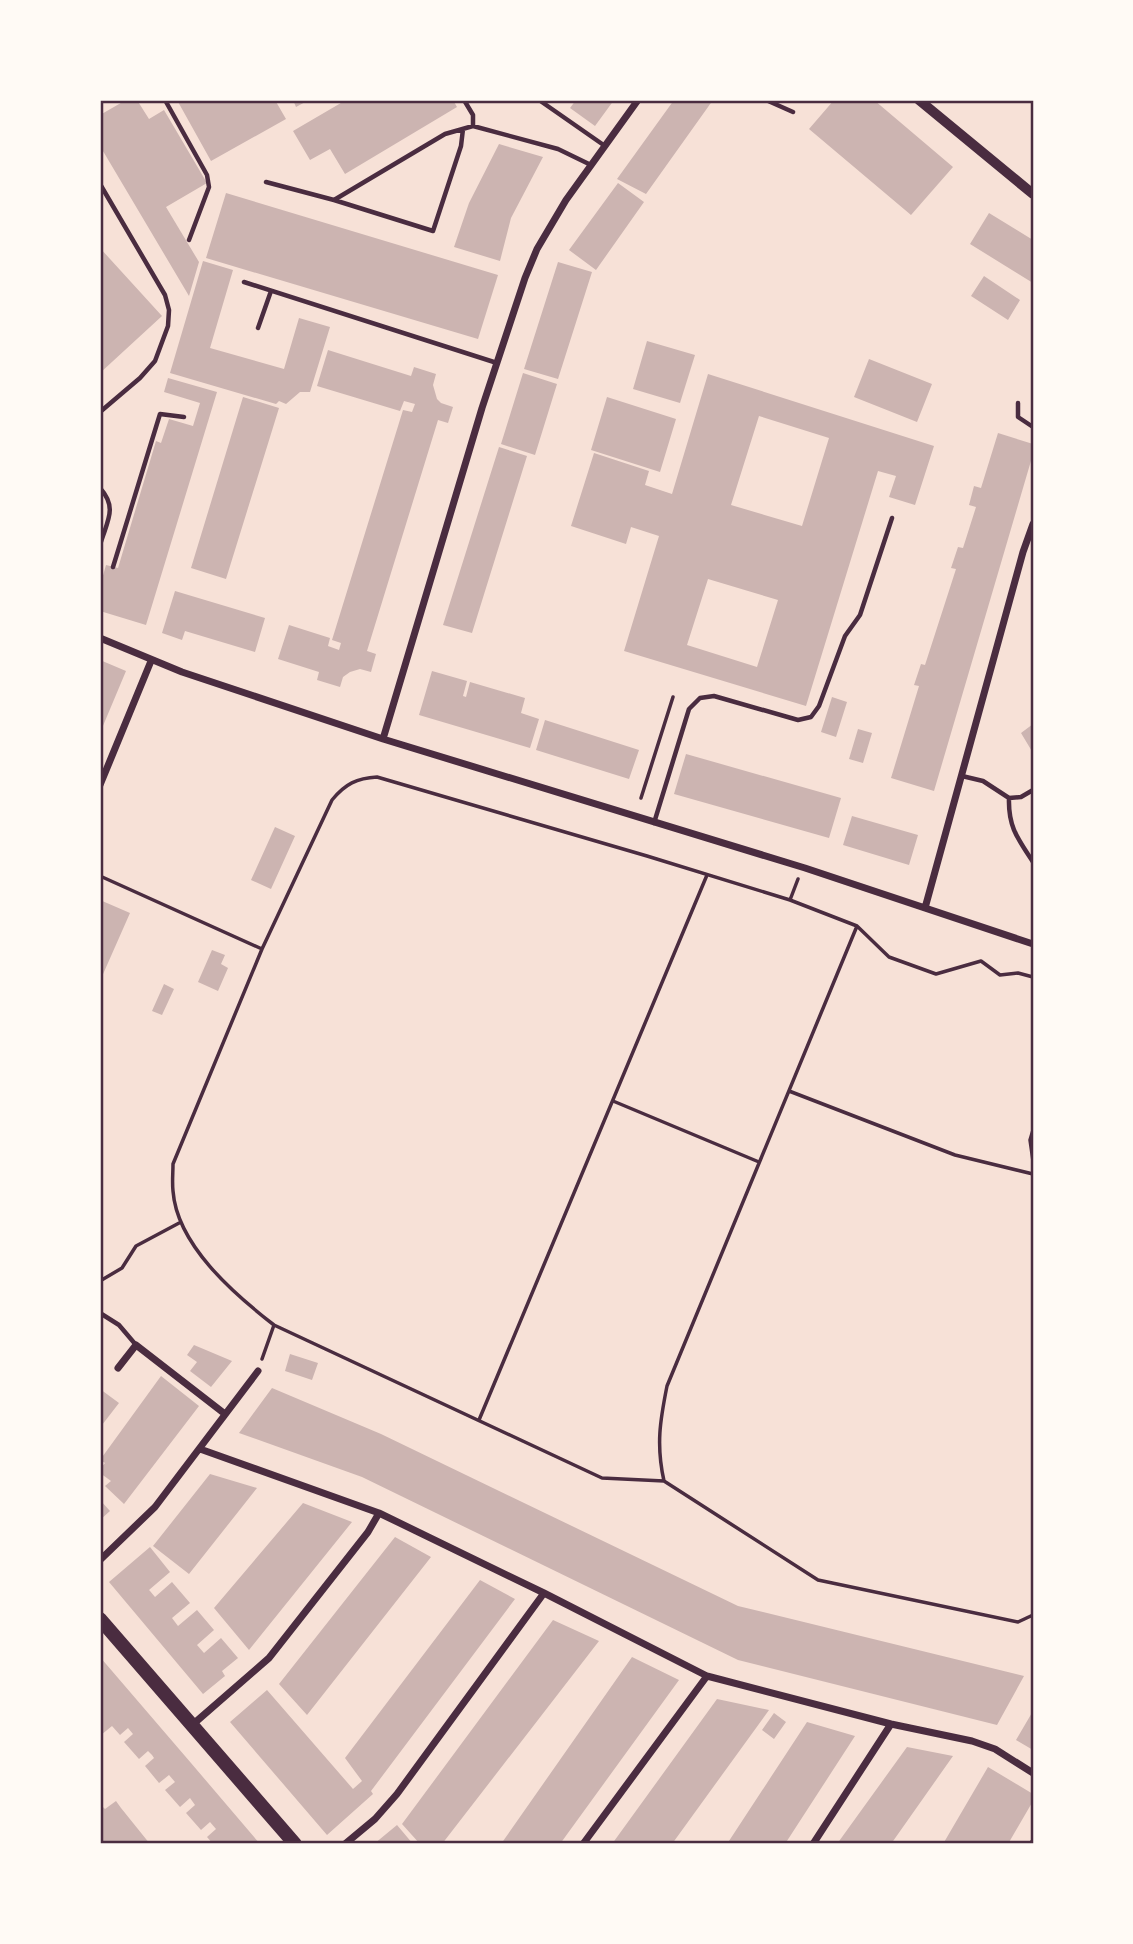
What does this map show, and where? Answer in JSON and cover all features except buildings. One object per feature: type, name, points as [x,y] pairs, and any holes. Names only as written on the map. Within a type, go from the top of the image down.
[{"type":"main road","points":[[100,1619],[295,1844]]},
{"type":"street","points":[[383,739],[496,362],[537,249],[566,200],[638,100]]},
{"type":"street","points":[[919,100],[1033,194]]},
{"type":"street","points":[[925,908],[1033,524]]},
{"type":"street","points":[[100,638],[151,661],[383,739],[805,868],[1033,944]]},
{"type":"street","points":[[100,785],[151,661]]},
{"type":"street","points":[[118,1368],[136,1345],[225,1414]]},
{"type":"street","points":[[100,1560],[156,1507],[258,1371]]},
{"type":"street","points":[[200,1449],[379,1513],[707,1676],[891,1724],[972,1741],[995,1749],[1033,1773]]},
{"type":"street","points":[[191,1726],[269,1658],[368,1532],[379,1513]]},
{"type":"street","points":[[345,1844],[375,1819],[397,1794],[544,1593]]},
{"type":"street","points":[[583,1844],[707,1676]]},
{"type":"street","points":[[813,1844],[891,1724]]},
{"type":"lane","points":[[165,100],[207,174],[209,187],[189,240]]},
{"type":"lane","points":[[464,100],[473,115],[472,126]]},
{"type":"lane","points":[[539,100],[605,146]]},
{"type":"lane","points":[[766,100],[793,112]]},
{"type":"lane","points":[[334,200],[445,134],[472,126],[558,149],[591,165]]},
{"type":"lane","points":[[266,182],[334,200],[433,232],[461,146],[463,129]]},
{"type":"lane","points":[[100,184],[165,295],[169,310],[168,326],[155,361],[140,378],[100,412]]},
{"type":"lane","points":[[244,282],[496,362]]},
{"type":"lane","points":[[258,328],[271,291]]},
{"type":"lane","points":[[1018,403],[1018,417],[1033,428]]},
{"type":"lane","points":[[113,567],[160,414],[184,417]]},
{"type":"lane","points":[[100,488],[111,506],[100,545]]},
{"type":"lane","points":[[654,823],[689,709],[700,698],[714,696],[798,720],[805,720],[817,711],[845,636],[860,615],[892,517]]},
{"type":"lane","points":[[961,776],[983,781],[1009,798],[1021,797],[1033,790]]},
{"type":"lane","points":[[1009,798],[1009,821],[1033,862]]},
{"type":"lane","points":[[100,1313],[119,1325],[136,1345]]},
{"type":"path","points":[[641,798],[673,697]]},
{"type":"path","points":[[1033,977],[1018,973],[1000,975],[981,961],[936,974],[890,957],[857,926],[790,900],[377,777],[364,778],[351,782],[332,800],[262,948],[173,1164],[173,1194],[181,1222],[209,1266],[234,1293],[274,1325],[602,1478],[664,1481],[818,1580],[1018,1622],[1033,1614],[1033,1599]]},
{"type":"path","points":[[479,1420],[707,875]]},
{"type":"path","points":[[100,876],[262,948]]},
{"type":"path","points":[[790,900],[797,883]]},
{"type":"path","points":[[664,1481],[658,1436],[667,1386],[857,926]]},
{"type":"path","points":[[789,1091],[955,1155],[1033,1174]]},
{"type":"path","points":[[612,1101],[759,1162]]},
{"type":"path","points":[[1033,1130],[1030,1140],[1033,1161]]},
{"type":"path","points":[[100,1281],[122,1268],[136,1246],[181,1222]]},
{"type":"path","points":[[258,1371],[274,1325]]}]
